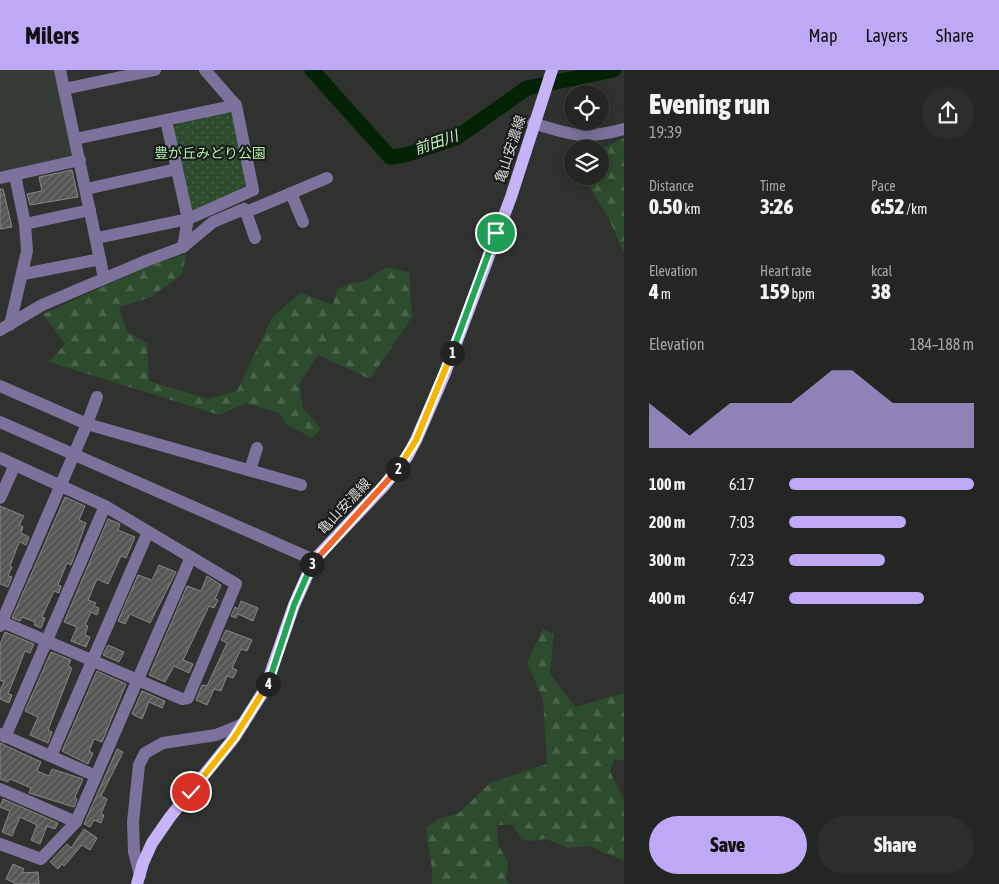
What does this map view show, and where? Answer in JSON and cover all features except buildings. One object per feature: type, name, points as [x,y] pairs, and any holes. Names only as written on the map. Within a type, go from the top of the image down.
[{"type":"main road","name":"亀山安濃線","points":[[138,879],[152,843],[243,724],[270,678],[294,605],[314,560],[383,487],[407,457],[416,440],[445,373],[511,197],[551,73]]},
{"type":"street","points":[[60,70],[104,278]]},
{"type":"street","points":[[64,89],[155,70]]},
{"type":"street","points":[[97,238],[188,219],[253,190],[236,105],[205,70]]},
{"type":"street","points":[[75,139],[227,107],[232,101]]},
{"type":"street","points":[[166,120],[188,219],[183,247]]},
{"type":"street","points":[[534,123],[572,135],[598,136],[624,129]]},
{"type":"street","points":[[0,178],[80,160]]},
{"type":"street","points":[[86,189],[177,169]]},
{"type":"street","points":[[5,328],[24,274],[27,251],[25,224],[15,175]]},
{"type":"street","points":[[246,212],[327,178]]},
{"type":"street","points":[[291,193],[303,222]]},
{"type":"street","points":[[5,328],[42,305],[183,247],[213,222],[227,215],[244,209],[256,238]]},
{"type":"street","points":[[25,224],[90,210]]},
{"type":"street","points":[[24,274],[100,259]]},
{"type":"street","points":[[0,386],[86,424],[301,485]]},
{"type":"street","points":[[0,458],[60,484],[105,506],[236,584],[188,698],[182,699],[93,660],[1,623],[60,484],[73,453],[86,424],[97,397]]},
{"type":"street","points":[[0,422],[314,560]]},
{"type":"street","points":[[250,470],[258,448]]},
{"type":"street","points":[[0,498],[15,465]]},
{"type":"street","points":[[96,776],[3,735],[105,506]]},
{"type":"street","points":[[51,756],[148,532]]},
{"type":"street","points":[[0,844],[41,859],[76,822],[191,557]]},
{"type":"street","points":[[138,879],[134,852],[133,822],[139,765],[145,753],[163,743],[216,735],[243,724]]},
{"type":"street","points":[[0,789],[76,822]]},
{"type":"shaded area","points":[[0,70],[56,70],[74,153],[72,156],[0,171]]},
{"type":"green space","name":"豊が丘みどり公園","points":[[234,110],[250,189],[191,215],[172,130],[179,121]]},
{"type":"green space","points":[[624,138],[624,253],[609,219],[588,185],[609,185],[609,145]]},
{"type":"green space","points":[[186,254],[182,274],[151,297],[119,307],[127,332],[147,343],[149,381],[208,399],[237,391],[273,316],[301,293],[333,305],[337,290],[348,284],[365,281],[386,267],[409,272],[412,317],[370,379],[318,355],[299,384],[303,408],[321,429],[312,438],[286,424],[279,413],[247,403],[219,415],[49,362],[65,344],[43,314],[151,265]]},
{"type":"green space","points":[[543,629],[554,634],[550,674],[575,707],[624,693],[624,760],[614,760],[610,772],[624,799],[624,861],[589,846],[568,848],[546,839],[530,841],[521,839],[513,825],[497,825],[498,845],[508,861],[506,880],[511,884],[432,884],[427,827],[438,819],[459,813],[490,783],[547,764],[543,699],[527,663]]},
{"type":"waterway","name":"前田川","points":[[312,70],[390,157],[405,155],[456,138],[527,88],[614,70]]},
{"type":"route","points":[[191,792],[234,738],[265,689],[294,605],[314,560],[383,487],[407,457],[425,421],[445,373],[496,233]]}]
